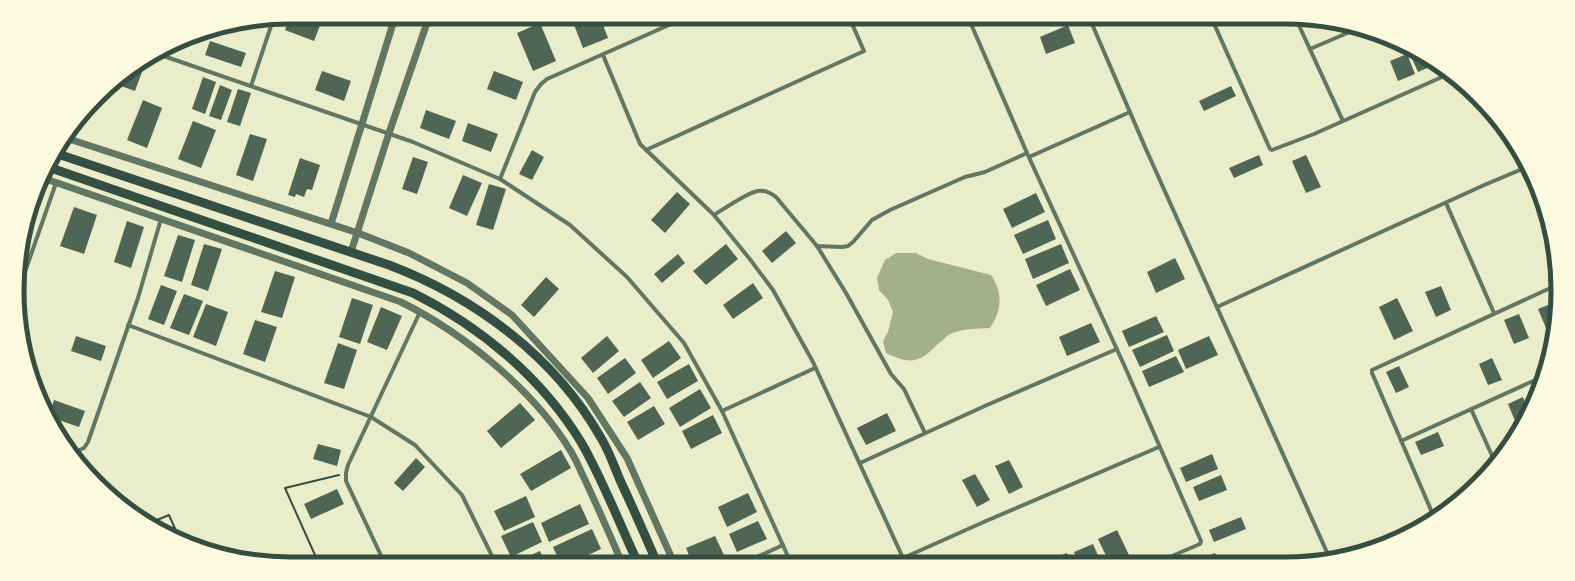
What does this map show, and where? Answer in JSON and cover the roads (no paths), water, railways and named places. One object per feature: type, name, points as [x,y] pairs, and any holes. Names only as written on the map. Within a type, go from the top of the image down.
[{"type":"main road","points":[[61,155],[414,274],[457,296],[498,323],[551,371],[580,406],[602,440],[655,557]]},
{"type":"main road","points":[[53,169],[413,293],[460,319],[491,342],[525,372],[568,424],[590,459],[635,557]]},
{"type":"street","points":[[331,224],[365,126],[393,24]]},
{"type":"street","points":[[351,252],[389,133],[427,24]]},
{"type":"street","points":[[500,179],[535,92],[541,84],[547,79],[672,24]]},
{"type":"street","points":[[646,150],[864,51],[852,24]]},
{"type":"street","points":[[971,24],[1028,155],[1117,349],[1201,543],[1169,557]]},
{"type":"street","points":[[1092,24],[1328,553]]},
{"type":"street","points":[[1214,24],[1270,149],[1275,150],[1444,77]]},
{"type":"street","points":[[251,86],[271,25]]},
{"type":"street","points":[[1299,25],[1343,121]]},
{"type":"street","points":[[1310,49],[1349,32]]},
{"type":"street","points":[[603,55],[640,144],[714,215],[773,290],[816,368],[903,557]]},
{"type":"street","points":[[164,56],[413,142],[500,179],[570,225],[627,277],[684,343],[722,411],[788,557]]},
{"type":"street","points":[[817,246],[848,246],[872,220],[890,210],[965,177],[985,172],[1130,112]]},
{"type":"street","points":[[71,140],[358,233],[408,253],[467,283],[512,315],[588,398],[627,458],[671,557]]},
{"type":"street","points":[[1217,307],[1522,169]]},
{"type":"street","points":[[48,180],[400,302],[420,312],[471,346],[492,363],[524,393],[553,427],[571,450],[596,502],[619,556]]},
{"type":"street","points":[[25,271],[56,183]]},
{"type":"street","points":[[714,215],[758,191],[768,192],[776,197],[817,246],[849,298],[891,374],[904,389],[925,433]]},
{"type":"street","points":[[1446,203],[1494,313]]},
{"type":"street","points":[[78,451],[84,448],[88,442],[138,298],[161,219]]},
{"type":"street","points":[[1432,513],[1372,370],[1551,288]]},
{"type":"street","points":[[381,557],[346,481],[346,473],[348,465],[420,312]]},
{"type":"street","points":[[128,326],[371,417],[415,445],[462,495],[493,557]]},
{"type":"street","points":[[860,463],[1117,349]]},
{"type":"street","points":[[722,411],[816,368]]},
{"type":"street","points":[[1401,441],[1536,380]]},
{"type":"street","points":[[1471,409],[1493,457]]},
{"type":"street","points":[[905,557],[1159,447]]},
{"type":"street","points":[[757,557],[783,545]]}]
